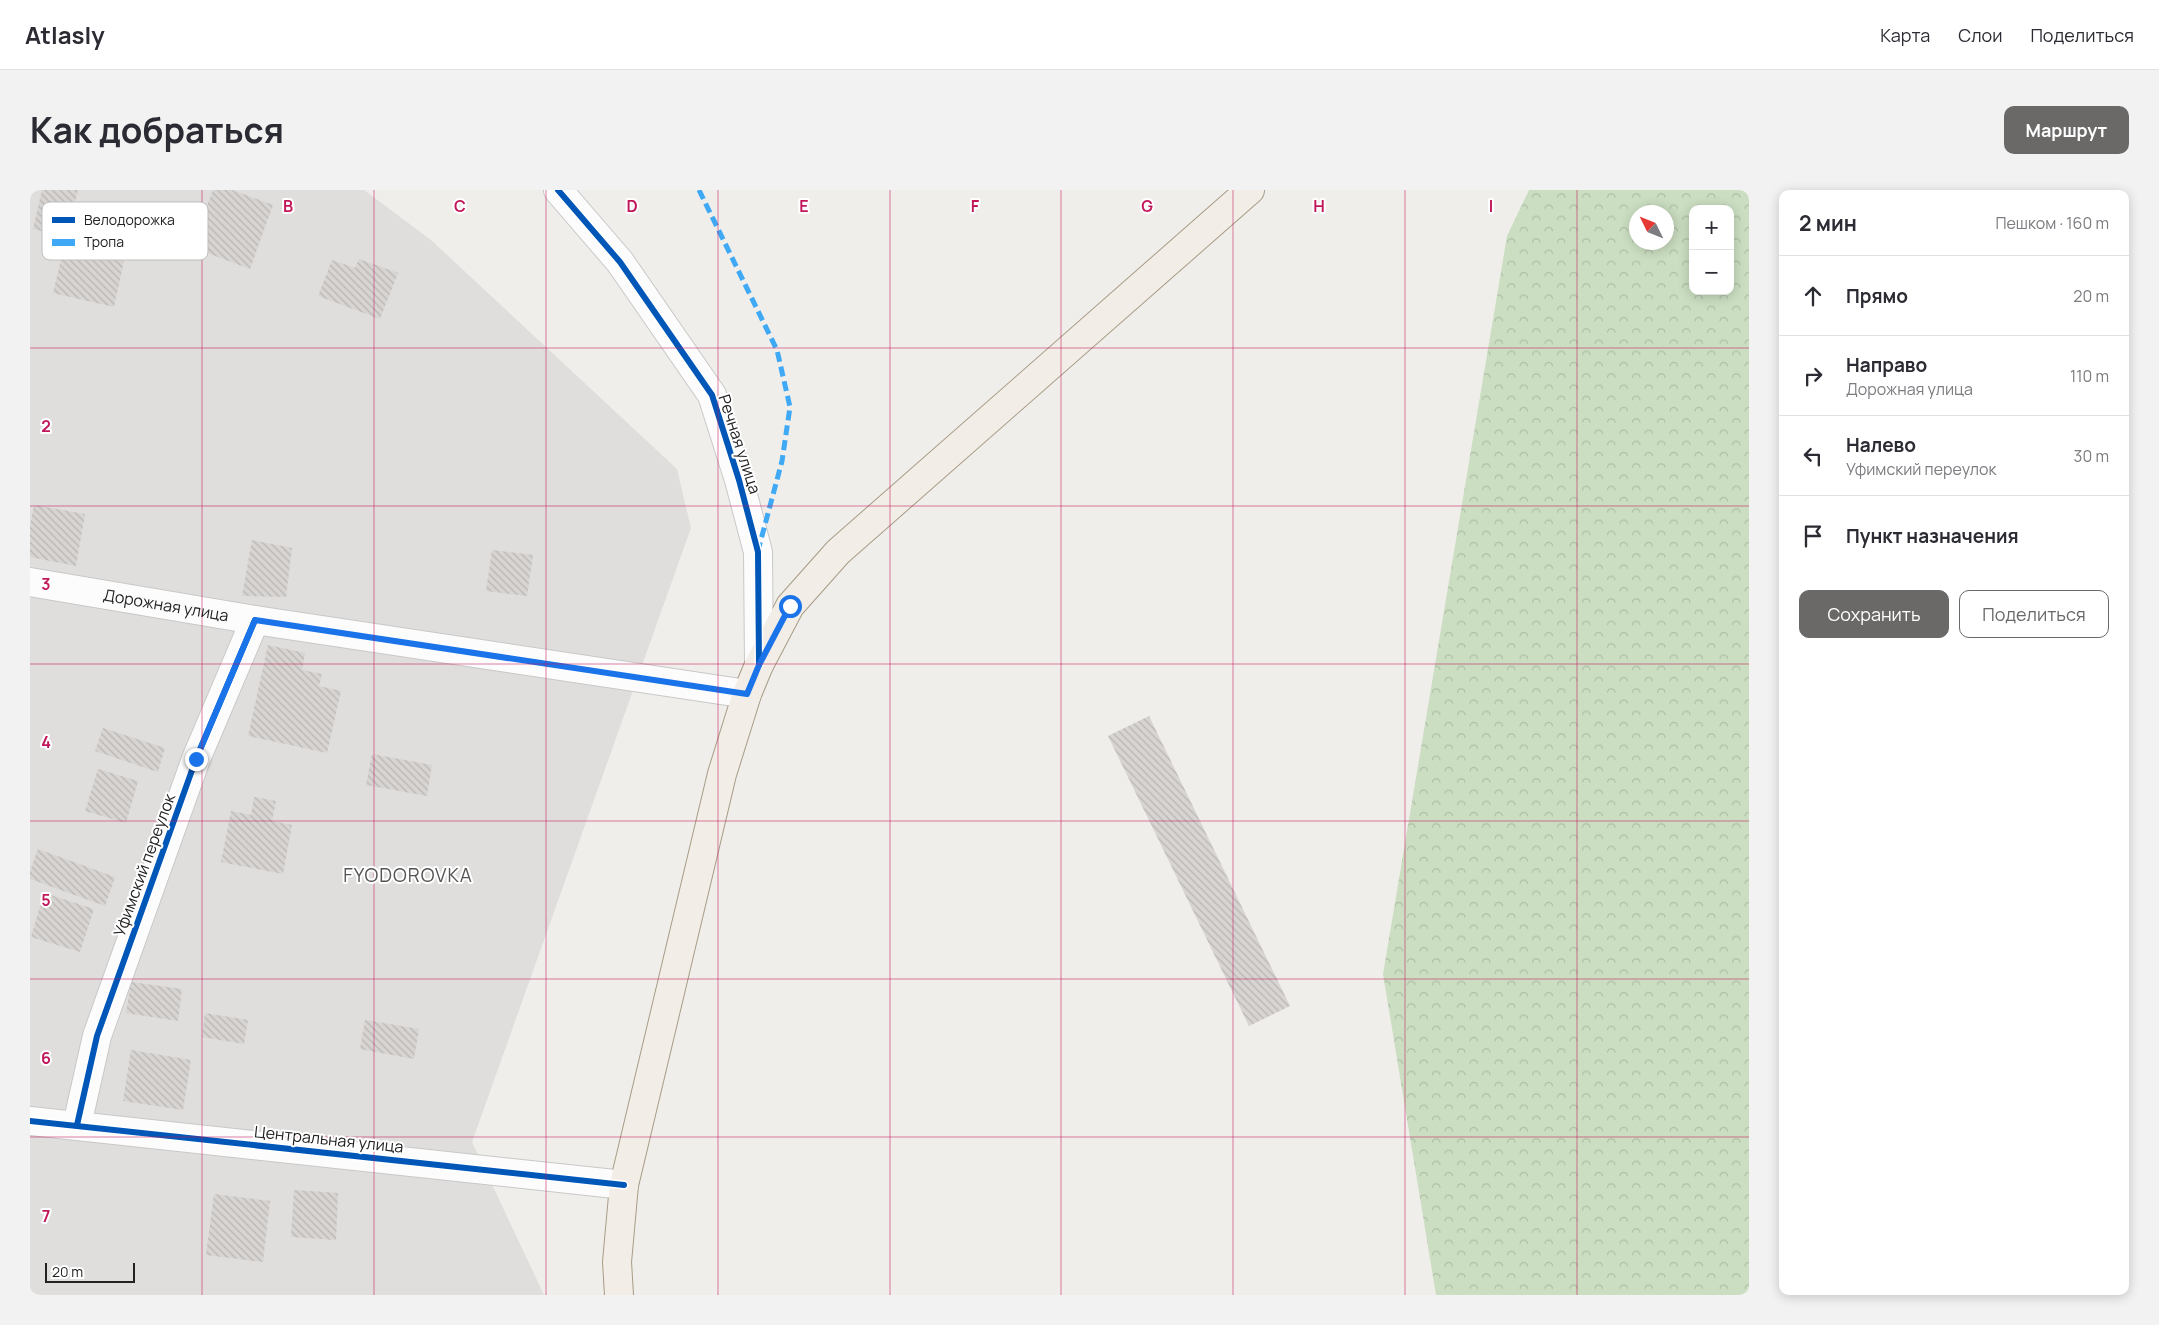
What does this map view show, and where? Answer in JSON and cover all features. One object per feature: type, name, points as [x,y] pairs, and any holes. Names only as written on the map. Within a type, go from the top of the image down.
[{"type":"main road","points":[[619,1295],[617,1262],[624,1185],[720,784],[747,694],[759,665],[790,606],[838,552],[1250,190]]},
{"type":"street","name":"Речная улица","points":[[558,190],[620,262],[712,395],[740,480],[758,552],[759,665]]},
{"type":"street","name":"Дорожная улица","points":[[30,582],[255,620],[747,694]]},
{"type":"street","name":"Уфимский переулок","points":[[77,1125],[97,1036],[196,759],[255,620]]},
{"type":"street","name":"Центральная улица","points":[[30,1121],[624,1185]]},
{"type":"shaded area","name":"FYODOROVKA","points":[[30,190],[364,190],[431,240],[677,469],[691,528],[472,1142],[544,1295],[30,1295]]},
{"type":"green space","points":[[1529,190],[1749,190],[1749,1295],[1436,1295],[1383,974],[1507,236]]},
{"type":"building","points":[[42,190],[78,190],[75,202],[42,202],[42,231],[33,229]]},
{"type":"building","points":[[213,190],[232,190],[273,205],[250,269],[208,253],[208,203]]},
{"type":"building","points":[[359,259],[398,273],[380,319],[318,296],[332,260],[355,268]]},
{"type":"building","points":[[61,260],[124,261],[114,307],[53,293]]},
{"type":"building","points":[[34,505],[85,514],[76,566],[30,557],[30,527]]},
{"type":"building","points":[[252,540],[292,548],[286,597],[242,596]]},
{"type":"building","points":[[492,550],[533,555],[527,596],[486,591]]},
{"type":"building","points":[[268,645],[305,653],[302,670],[322,674],[319,686],[341,691],[327,753],[248,736]]},
{"type":"building","points":[[1149,716],[1290,1006],[1249,1026],[1108,736]]},
{"type":"building","points":[[103,728],[165,748],[158,772],[95,751]]},
{"type":"building","points":[[372,754],[432,765],[427,796],[366,785]]},
{"type":"building","points":[[98,769],[138,781],[126,823],[85,811]]},
{"type":"building","points":[[254,797],[276,801],[272,821],[292,825],[283,874],[221,862],[231,811],[251,815]]},
{"type":"building","points":[[38,849],[115,877],[105,906],[30,879],[30,871]]},
{"type":"building","points":[[44,893],[94,909],[80,952],[31,937]]},
{"type":"building","points":[[131,982],[182,989],[178,1021],[126,1013]]},
{"type":"building","points":[[205,1013],[248,1020],[244,1044],[202,1037]]},
{"type":"building","points":[[365,1020],[419,1029],[414,1059],[360,1049]]},
{"type":"building","points":[[131,1050],[191,1060],[183,1110],[123,1101]]},
{"type":"building","points":[[294,1190],[338,1193],[336,1240],[291,1237]]},
{"type":"building","points":[[214,1194],[270,1201],[263,1262],[206,1255]]},
{"type":"marked path","points":[[699,190],[777,350],[790,407],[782,461],[759,547]]},
{"type":"cycle path","points":[[558,190],[620,262],[712,395],[739,480],[758,552],[759,665]]},
{"type":"cycle path","points":[[77,1125],[97,1036],[196,759],[255,620]]},
{"type":"cycle path","points":[[30,1121],[624,1185]]},
{"type":"district","name":"FYODOROVKA","points":[[408,875]]},
{"type":"route","points":[[196,759],[255,620],[747,694],[759,665],[790,606]]}]
